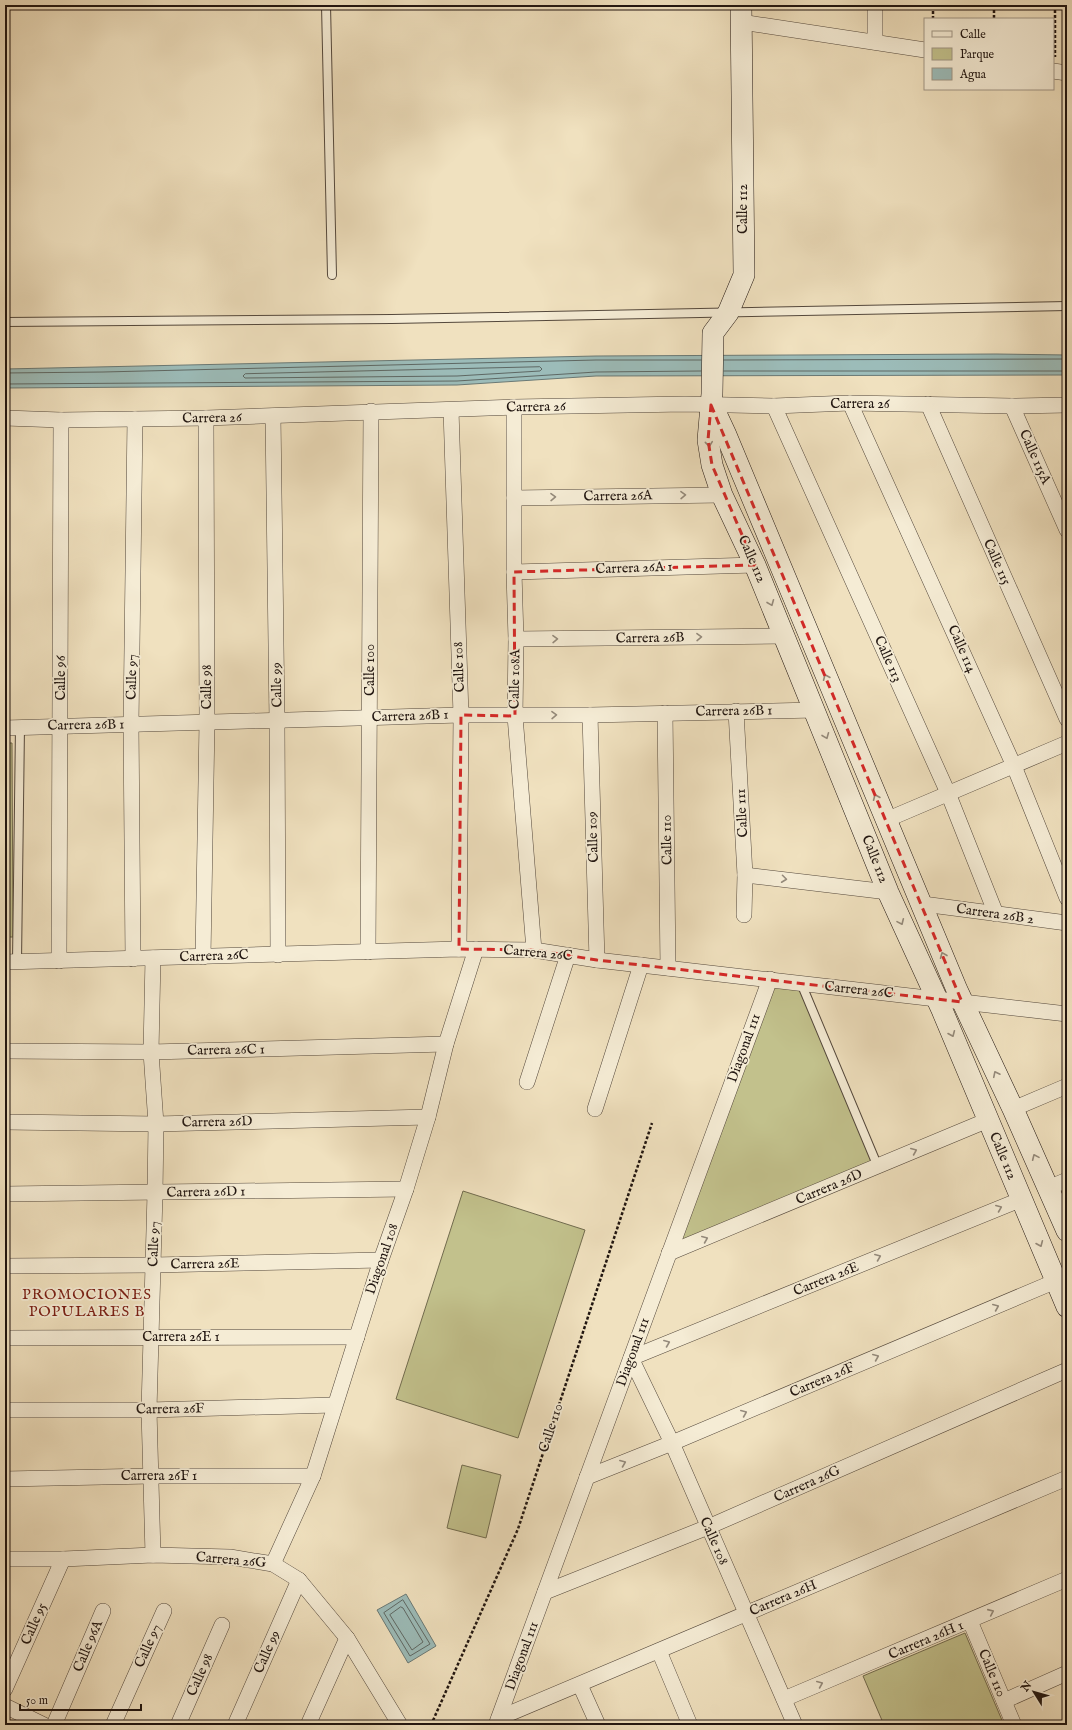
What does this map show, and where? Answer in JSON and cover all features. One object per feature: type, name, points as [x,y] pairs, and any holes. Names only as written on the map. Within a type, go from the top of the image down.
[{"type":"street","points":[[875,5],[875,42]]},
{"type":"street","points":[[741,14],[875,42],[924,50]]},
{"type":"street","name":"Calle 112","points":[[741,14],[744,275],[728,313],[713,333],[712,399],[708,440],[712,465],[722,495],[755,565],[888,892],[936,998],[1067,1307]]},
{"type":"street","points":[[1054,64],[1067,73]]},
{"type":"street","name":"Calle 112","points":[[712,399],[886,820],[923,904],[962,1002],[1013,1109],[1058,1184],[1067,1231]]},
{"type":"street","name":"Carrera 26","points":[[5,418],[61,420],[206,418],[712,399],[774,406],[850,403],[1012,406],[1067,405]]},
{"type":"street","name":"Calle 114","points":[[850,403],[1014,766],[1067,898]]},
{"type":"street","name":"Calle 115","points":[[928,404],[1067,720]]},
{"type":"street","name":"Calle 113","points":[[774,406],[948,794],[996,914]]},
{"type":"street","name":"Calle 115A","points":[[1012,406],[1067,530]]},
{"type":"street","name":"Calle 108A","points":[[514,407],[514,572],[516,639],[515,716],[534,950]]},
{"type":"street","name":"Calle 108","points":[[451,410],[461,715],[459,950]]},
{"type":"street","name":"Calle 100","points":[[368,952],[371,411]]},
{"type":"street","name":"Calle 99","points":[[273,416],[278,955]]},
{"type":"street","name":"Calle 98","points":[[203,957],[208,722],[206,418]]},
{"type":"street","name":"Calle 97","points":[[133,958],[131,724],[135,419]]},
{"type":"street","name":"Calle 96","points":[[59,961],[61,420]]},
{"type":"street","name":"Carrera 26A","points":[[514,498],[722,495]]},
{"type":"street","name":"Carrera 26A 1","points":[[514,572],[755,565]]},
{"type":"street","name":"Carrera 26B","points":[[516,639],[784,636]]},
{"type":"street","name":"Carrera 26B 1","points":[[5,728],[20,726],[370,717],[590,715],[815,710]]},
{"type":"street","name":"Calle 111","points":[[736,711],[745,875],[744,915]]},
{"type":"street","name":"Calle 110","points":[[665,713],[668,968]]},
{"type":"street","name":"Calle 109","points":[[590,715],[597,960]]},
{"type":"street","points":[[886,820],[1067,743]]},
{"type":"street","points":[[745,875],[888,892]]},
{"type":"street","name":"Carrera 26B 2","points":[[923,904],[1067,923]]},
{"type":"street","name":"Carrera 26C","points":[[11,962],[476,949],[534,950],[597,960],[1067,1014]]},
{"type":"street","name":"Diagonal 108","points":[[273,1564],[313,1476],[334,1405],[381,1260],[406,1189],[428,1117],[446,1044],[476,949]]},
{"type":"street","points":[[527,1082],[568,955]]},
{"type":"street","name":"Calle 97","points":[[153,958],[151,1052],[156,1124],[150,1410],[153,1555]]},
{"type":"street","points":[[595,1109],[641,965]]},
{"type":"street","name":"Diagonal 111","points":[[499,1723],[545,1592],[770,979]]},
{"type":"street","name":"Carrera 26C 1","points":[[5,1051],[151,1052],[446,1044]]},
{"type":"street","points":[[1013,1109],[1067,1086]]},
{"type":"street","name":"Carrera 26D","points":[[5,1122],[156,1124],[428,1117]]},
{"type":"street","name":"Carrera 26D","points":[[669,1254],[988,1120]]},
{"type":"street","name":"Carrera 26D 1","points":[[5,1194],[406,1189]]},
{"type":"street","name":"Carrera 26E","points":[[631,1358],[1022,1199]]},
{"type":"street","name":"Carrera 26E","points":[[5,1266],[153,1266],[381,1260]]},
{"type":"street","name":"Carrera 26F","points":[[587,1477],[672,1444],[1056,1282]]},
{"type":"street","name":"Carrera 26E 1","points":[[5,1338],[357,1337]]},
{"type":"street","name":"Calle 108","points":[[631,1358],[672,1444],[795,1725]]},
{"type":"street","name":"Carrera 26G","points":[[545,1592],[708,1527],[1067,1370]]},
{"type":"street","name":"Carrera 26F","points":[[5,1410],[150,1410],[334,1405]]},
{"type":"street","name":"Carrera 26F 1","points":[[5,1479],[151,1476],[313,1476]]},
{"type":"street","name":"Carrera 26H","points":[[499,1723],[580,1685],[1067,1478]]},
{"type":"street","name":"Carrera 26G","points":[[5,1559],[63,1559],[153,1555],[230,1557],[273,1564],[299,1580],[347,1638],[397,1723]]},
{"type":"street","name":"Calle 95","points":[[5,1689],[63,1559]]},
{"type":"street","name":"Carrera 26H 1","points":[[784,1699],[970,1621],[1067,1578]]},
{"type":"street","name":"Calle 99","points":[[236,1725],[299,1580]]},
{"type":"street","name":"Calle 97","points":[[113,1725],[164,1611]]},
{"type":"street","name":"Calle 96A","points":[[54,1725],[103,1612]]},
{"type":"street","name":"Calle 110","points":[[970,1621],[1014,1725]]},
{"type":"street","name":"Calle 98","points":[[178,1725],[222,1625]]},
{"type":"street","points":[[308,1725],[347,1638]]},
{"type":"street","points":[[659,1651],[690,1725]]},
{"type":"street","points":[[1004,1701],[1067,1673]]},
{"type":"street","points":[[580,1685],[598,1725]]},
{"type":"street","points":[[5,1706],[44,1725]]},
{"type":"lane","points":[[326,5],[332,275]]},
{"type":"lane","points":[[5,322],[392,319],[1067,306]]},
{"type":"lane","points":[[11,962],[20,726]]},
{"type":"lane","points":[[801,983],[878,1166]]},
{"type":"path","points":[[933,5],[933,18]]},
{"type":"path","points":[[994,5],[994,18]]},
{"type":"path","points":[[1054,64],[1055,5]]},
{"type":"path","name":"Calle 110","points":[[431,1725],[518,1529],[652,1123]]},
{"type":"highlighted area","points":[[711,405],[962,1002],[597,960],[534,950],[459,949],[461,715],[515,716],[514,572],[755,565],[712,465],[708,440]]},
{"type":"green space","points":[[5,743],[12,743],[13,937],[5,937]]},
{"type":"green space","points":[[770,979],[801,983],[878,1167],[669,1253]]},
{"type":"green space","points":[[463,1191],[585,1230],[518,1438],[396,1399]]},
{"type":"green space","points":[[462,1465],[501,1475],[486,1538],[447,1528]]},
{"type":"green space","points":[[965,1633],[1004,1725],[884,1725],[863,1676]]},
{"type":"water","points":[[1067,355],[1067,375],[596,376],[457,385],[5,388],[5,369],[596,356]]},
{"type":"water","points":[[406,1594],[436,1646],[408,1663],[377,1610]]},
{"type":"district","name":"PROMOCIONES POPULARES B","points":[[87,1302]]}]
